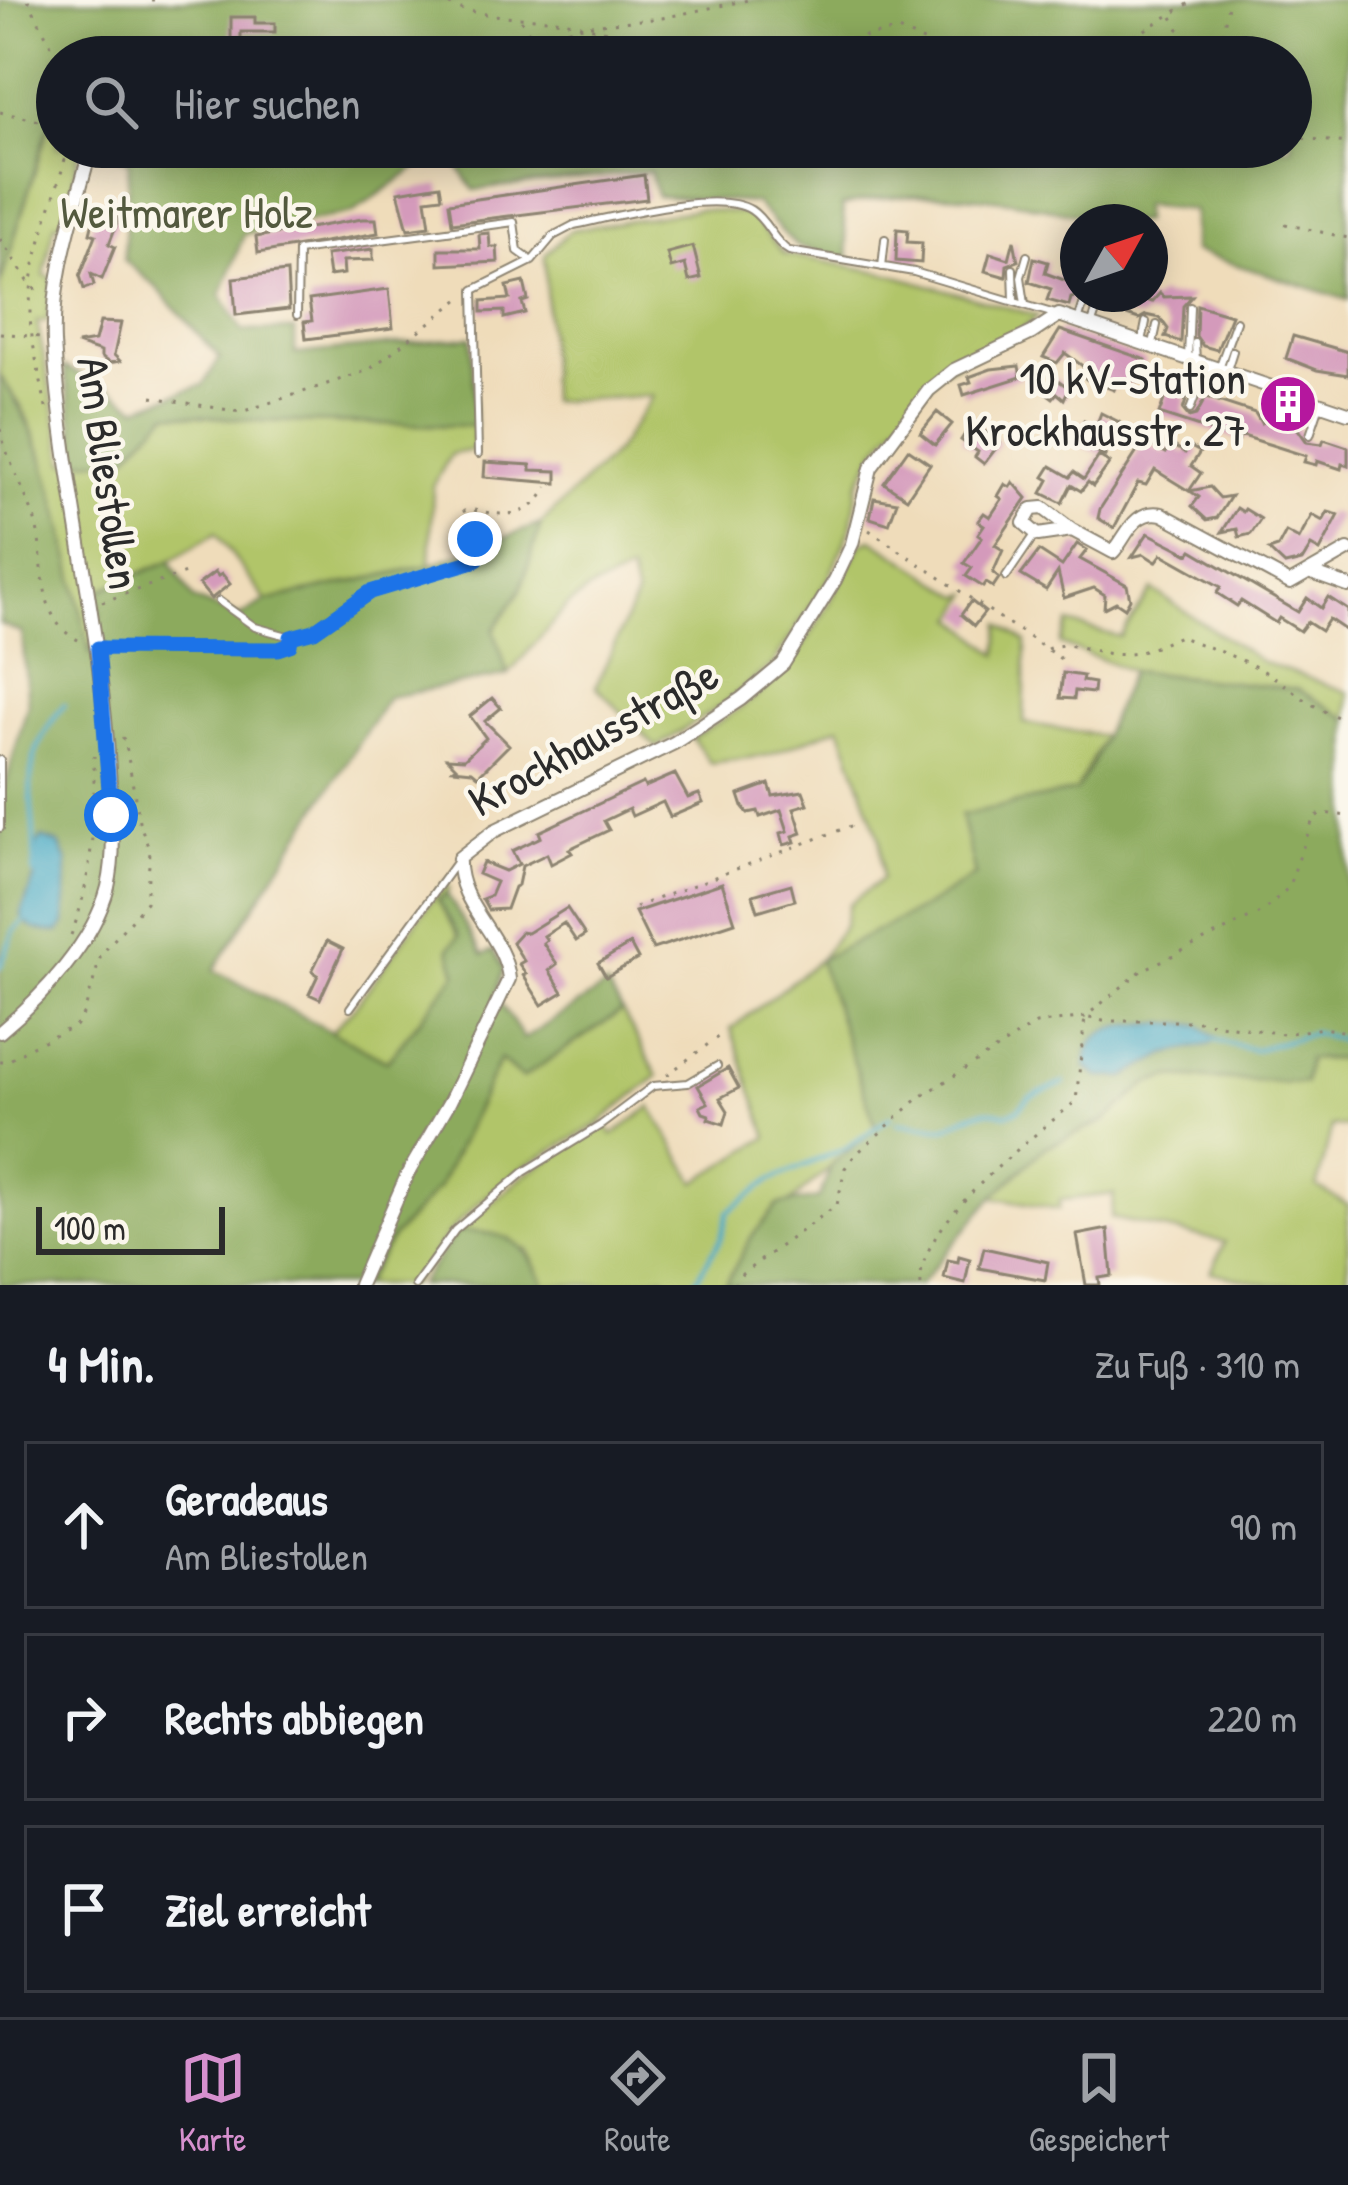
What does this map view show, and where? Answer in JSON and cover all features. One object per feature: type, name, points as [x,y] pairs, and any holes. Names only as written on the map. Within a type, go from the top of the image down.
[{"type":"street","name":"Am Bliestollen","points":[[0,1032],[50,983],[85,934],[107,891],[113,856],[104,692],[91,645],[92,606],[54,337],[56,299],[85,168]]},
{"type":"street","points":[[1059,315],[1348,413]]},
{"type":"street","name":"Krockhausstraße","points":[[359,1285],[407,1175],[450,1101],[509,979],[506,962],[461,881],[460,858],[494,831],[677,741],[741,699],[783,664],[835,580],[858,522],[871,468],[939,379],[1059,315]]},
{"type":"street","points":[[1072,530],[1036,533],[1024,523],[1033,509],[1042,508],[1072,530],[1112,545],[1150,512],[1162,514],[1290,584],[1348,550]]},
{"type":"street","points":[[1309,572],[1348,586]]},
{"type":"lane","points":[[478,454],[475,290],[532,261],[553,236],[574,225],[728,202],[754,212],[788,251],[914,272],[1059,315]]},
{"type":"lane","points":[[297,315],[298,251],[514,221],[518,251],[532,261]]},
{"type":"lane","points":[[882,267],[885,239]]},
{"type":"lane","points":[[1025,304],[1021,277],[1028,256]]},
{"type":"lane","points":[[1013,269],[1014,300]]},
{"type":"lane","points":[[1190,307],[1207,368]]},
{"type":"lane","points":[[1084,312],[1084,324]]},
{"type":"lane","points":[[1084,324],[1091,312]]},
{"type":"lane","points":[[1190,410],[1207,368],[1236,321]]},
{"type":"lane","points":[[1146,322],[1147,344],[1156,340],[1157,325]]},
{"type":"lane","points":[[1196,343],[1207,368]]},
{"type":"lane","points":[[1207,368],[1234,351]]},
{"type":"lane","points":[[1262,416],[1272,389]]},
{"type":"lane","points":[[1310,435],[1320,405]]},
{"type":"lane","points":[[1006,578],[1036,533]]},
{"type":"lane","points":[[91,645],[278,649],[290,645],[291,637],[255,627],[219,601]]},
{"type":"lane","points":[[0,760],[0,828]]},
{"type":"lane","points":[[350,1008],[460,858]]},
{"type":"lane","points":[[415,1285],[455,1230],[488,1199],[653,1086],[688,1083],[717,1066]]},
{"type":"path","points":[[28,0],[46,36]]},
{"type":"path","points":[[438,0],[461,12],[521,20],[554,17],[630,36]]},
{"type":"path","points":[[537,36],[748,0]]},
{"type":"path","points":[[1127,36],[1195,0]]},
{"type":"path","points":[[1222,36],[1229,0]]},
{"type":"path","points":[[1171,14],[1184,36]]},
{"type":"path","points":[[521,20],[531,36]]},
{"type":"path","points":[[869,36],[898,30],[912,36]]},
{"type":"path","points":[[0,112],[36,120]]},
{"type":"path","points":[[1312,139],[1348,143]]},
{"type":"path","points":[[47,411],[32,338],[32,287],[45,219],[61,168]]},
{"type":"path","points":[[1285,224],[1348,238]]},
{"type":"path","points":[[0,239],[32,287],[56,299]]},
{"type":"path","points":[[152,397],[241,412],[325,385],[369,370],[475,290]]},
{"type":"path","points":[[0,333],[54,337]]},
{"type":"path","points":[[0,428],[35,520],[45,596],[69,637],[91,645]]},
{"type":"path","points":[[291,637],[314,631],[370,592],[477,560],[480,548],[460,524],[462,512],[518,514],[531,510],[547,487]]},
{"type":"path","points":[[858,522],[1067,663]]},
{"type":"path","points":[[92,606],[185,573]]},
{"type":"path","points":[[82,623],[91,645]]},
{"type":"path","points":[[1047,649],[1057,644],[1130,654],[1179,636],[1273,676],[1313,705],[1348,720]]},
{"type":"path","points":[[70,938],[91,863],[94,745]]},
{"type":"path","points":[[921,1285],[938,1236],[970,1192],[1076,1100],[1085,1017],[1141,971],[1262,912],[1288,888],[1314,817],[1323,813],[1348,817]]},
{"type":"path","points":[[635,907],[856,824]]},
{"type":"path","points":[[734,1285],[742,1274],[837,1205],[845,1168],[919,1098],[1036,1024],[1085,1017],[1234,1024],[1283,1034],[1323,1028],[1348,1032]]},
{"type":"path","points":[[653,1086],[723,1033]]},
{"type":"green space","points":[[0,0],[1348,0],[1348,300],[1193,251],[1193,210],[1168,204],[1060,204],[1060,210],[982,198],[881,198],[842,206],[849,259],[796,246],[755,203],[657,196],[650,171],[474,190],[459,168],[1312,168],[1312,36],[36,36],[36,166],[0,285]]},
{"type":"green space","points":[[36,167],[76,168],[65,225],[55,224],[44,275],[53,278],[47,321],[37,322],[65,462],[124,459],[168,413],[262,421],[475,426],[474,450],[451,454],[433,486],[430,565],[266,601],[216,533],[170,561],[98,591],[100,628],[90,655],[43,456],[23,409],[0,376],[0,285]]},
{"type":"green space","name":"Weitmarer Holz","points":[[129,168],[416,168],[352,213],[244,234],[221,295],[242,331],[295,330],[295,354],[471,337],[475,426],[262,421],[168,413],[124,459],[79,461],[64,367],[108,387],[137,407],[203,385],[220,358],[156,287],[124,260]]},
{"type":"green space","points":[[699,209],[750,214],[784,254],[890,274],[1038,316],[1018,333],[939,372],[878,447],[858,484],[852,525],[829,578],[773,664],[722,705],[656,747],[596,686],[636,597],[630,572],[587,591],[566,607],[508,675],[494,630],[521,589],[541,524],[616,451],[653,396],[550,401],[545,255],[571,230]]},
{"type":"green space","points":[[0,376],[35,439],[48,474],[90,653],[100,628],[98,591],[170,561],[194,600],[240,617],[266,601],[430,565],[541,524],[521,589],[494,630],[508,675],[388,697],[214,970],[387,1061],[457,973],[449,948],[459,936],[438,900],[447,894],[483,955],[493,950],[504,969],[495,995],[524,1039],[607,986],[622,1011],[522,1078],[500,1059],[438,1188],[391,1239],[363,1285],[0,1285],[0,790],[28,704],[22,633],[0,624]]},
{"type":"green space","points":[[872,539],[961,596],[970,594],[956,618],[998,655],[1001,624],[1026,642],[1024,723],[1104,736],[1076,791],[962,815],[975,875],[928,905],[876,1127],[752,1236],[725,1285],[674,1285],[663,1276],[614,1285],[545,1285],[528,1250],[457,1231],[525,1175],[605,1125],[613,1135],[651,1107],[696,1182],[768,1137],[731,1029],[819,960],[844,926],[849,904],[882,879],[880,840],[840,726],[769,755],[710,763],[692,738],[744,706],[779,676],[819,621],[861,543]]},
{"type":"green space","points":[[1152,590],[1262,662],[1348,692],[1348,719],[1297,689],[1131,671],[1060,644],[1069,623],[1120,637]]},
{"type":"green space","points":[[1131,671],[1297,689],[1348,719],[1348,1059],[1308,1059],[1305,1083],[1170,1077],[1147,1084],[1105,1121],[1045,1147],[993,1197],[919,1285],[725,1285],[752,1236],[778,1205],[819,1198],[832,1164],[876,1127],[819,960],[928,905],[975,875],[961,815],[1076,791]]},
{"type":"green space","points":[[445,882],[450,889],[438,900],[459,937],[457,973],[387,1061],[331,1032],[357,1004]]},
{"type":"green space","points":[[622,1011],[658,1076],[598,1124],[525,1166],[482,1200],[451,1230],[411,1285],[363,1285],[391,1239],[438,1188],[501,1058],[522,1078]]},
{"type":"green space","points":[[1307,1059],[1348,1059],[1348,1127],[1332,1126],[1317,1187],[1348,1205],[1348,1285],[1269,1285],[1211,1272],[1225,1242],[1111,1218],[1114,1194],[1060,1200],[1059,1209],[993,1197],[1045,1147],[1100,1124],[1147,1084],[1170,1077],[1305,1083]]},
{"type":"green space","points":[[457,1231],[512,1241],[529,1257],[545,1285],[419,1285]]},
{"type":"water","points":[[42,838],[59,844],[67,861],[65,924],[59,932],[32,927],[21,914],[34,879],[36,845]]},
{"type":"water","points":[[1182,1023],[1200,1026],[1216,1038],[1211,1044],[1166,1054],[1125,1077],[1099,1077],[1086,1067],[1096,1039],[1107,1031]]},
{"type":"building","points":[[231,17],[275,23],[275,32],[231,36]]},
{"type":"building","points":[[644,175],[647,199],[452,223],[449,203]]},
{"type":"building","points":[[440,185],[442,197],[426,199],[430,226],[408,229],[398,192]]},
{"type":"building","points":[[96,209],[119,218],[109,244],[115,247],[102,279],[91,274],[94,285],[84,289],[80,276],[96,235],[90,233]]},
{"type":"building","points":[[376,219],[378,233],[258,253],[256,237]]},
{"type":"building","points":[[897,229],[908,230],[907,242],[922,243],[921,263],[896,261]]},
{"type":"building","points":[[489,233],[498,262],[439,265],[439,249],[480,249],[479,234]]},
{"type":"building","points":[[1014,240],[1018,261],[1007,265],[1006,277],[985,271],[990,253],[1009,259]]},
{"type":"building","points":[[693,246],[701,278],[689,281],[685,264],[671,268],[667,253]]},
{"type":"building","points":[[373,249],[373,260],[343,261],[344,274],[329,276],[326,255]]},
{"type":"building","points":[[1034,258],[1048,262],[1045,273],[1060,278],[1060,304],[1047,300],[1051,289],[1029,282]]},
{"type":"building","points":[[287,272],[289,309],[236,315],[233,278]]},
{"type":"building","points":[[524,282],[525,313],[504,318],[504,311],[482,312],[482,301],[510,299],[507,286]]},
{"type":"building","points":[[389,289],[393,328],[306,339],[304,322],[312,321],[309,300]]},
{"type":"building","points":[[1192,296],[1183,306],[1181,342],[1165,337],[1168,329],[1160,318],[1146,315],[1139,319],[1117,312],[1168,312],[1168,297]]},
{"type":"building","points":[[1197,305],[1231,315],[1217,350],[1203,346],[1196,336]]},
{"type":"building","points":[[100,322],[121,323],[114,355],[120,361],[109,363],[101,352],[77,344],[95,341]]},
{"type":"building","points":[[1060,330],[1146,360],[1139,382],[1117,381],[1114,390],[1086,379],[1084,367],[1065,353],[1057,363],[1043,357]]},
{"type":"building","points":[[1293,336],[1348,352],[1348,375],[1286,358]]},
{"type":"building","points":[[1019,366],[1021,377],[964,395],[961,385],[971,382],[969,377]]},
{"type":"building","points":[[1055,378],[1069,388],[1064,399],[1045,392]]},
{"type":"building","points":[[1167,391],[1187,397],[1183,410],[1189,417],[1196,415],[1206,397],[1255,413],[1261,423],[1269,418],[1295,425],[1307,442],[1322,444],[1324,439],[1348,447],[1348,466],[1342,464],[1341,469],[1304,462],[1306,456],[1159,414]]},
{"type":"building","points":[[937,412],[952,424],[935,445],[920,433]]},
{"type":"building","points":[[1101,413],[1119,422],[1105,456],[1080,445],[1084,421],[1096,426]]},
{"type":"building","points":[[979,427],[1000,443],[984,464],[975,457],[978,452],[961,440],[968,429],[974,434]]},
{"type":"building","points":[[1144,441],[1166,453],[1171,444],[1185,453],[1189,446],[1200,452],[1191,466],[1201,473],[1189,491],[1155,470],[1146,485],[1138,483],[1114,528],[1098,518],[1100,509]]},
{"type":"building","points":[[908,449],[930,464],[907,498],[884,483]]},
{"type":"building","points":[[1099,456],[1110,463],[1093,486],[1088,482],[1081,491],[1071,485],[1062,503],[1042,493],[1051,466],[1084,479]]},
{"type":"building","points":[[485,462],[557,471],[557,483],[484,477]]},
{"type":"building","points":[[1013,482],[1027,498],[995,545],[1003,550],[993,573],[999,578],[993,587],[986,583],[983,587],[966,576],[972,568],[964,563],[982,537],[978,534],[984,525],[978,521],[984,513],[990,517],[1005,484],[1010,487]]},
{"type":"building","points":[[1210,487],[1220,498],[1231,496],[1217,518],[1207,520],[1192,506],[1199,497],[1190,491]]},
{"type":"building","points":[[874,498],[897,502],[889,524],[870,518]]},
{"type":"building","points":[[1237,508],[1261,519],[1251,534],[1239,537],[1237,529],[1222,532]]},
{"type":"building","points":[[1328,512],[1339,515],[1320,551],[1311,546],[1302,561],[1285,565],[1269,550],[1278,547],[1286,532],[1299,539],[1312,515],[1323,521]]},
{"type":"building","points":[[1148,533],[1189,554],[1192,550],[1298,612],[1307,598],[1321,608],[1328,597],[1348,610],[1348,632],[1329,619],[1321,631],[1307,622],[1300,631],[1279,618],[1276,623],[1241,601],[1237,606],[1217,593],[1221,587],[1162,554],[1156,562],[1144,554],[1132,557]]},
{"type":"building","points":[[1077,544],[1087,550],[1080,559],[1127,585],[1130,599],[1125,608],[1116,602],[1104,608],[1105,595],[1094,588],[1064,598],[1058,572],[1046,590],[1021,575],[1039,551],[1062,566]]},
{"type":"building","points":[[215,572],[230,584],[211,599],[199,584]]},
{"type":"building","points":[[971,601],[985,612],[974,626],[961,615]]},
{"type":"building","points":[[1063,673],[1094,683],[1093,693],[1075,691],[1074,699],[1060,698]]},
{"type":"building","points":[[492,698],[501,708],[485,721],[509,745],[478,776],[453,769],[447,758],[464,759],[486,738],[470,716]]},
{"type":"building","points":[[675,774],[688,798],[699,794],[703,803],[670,817],[663,802],[632,816],[629,809],[604,821],[609,830],[569,849],[572,853],[551,864],[547,854],[522,866],[506,909],[488,910],[482,899],[490,896],[496,882],[478,874],[483,862],[505,871],[519,864],[512,851],[541,837],[539,832],[643,783],[645,787]]},
{"type":"building","points":[[769,784],[773,796],[803,791],[808,804],[794,808],[802,833],[793,836],[795,842],[784,845],[781,833],[788,831],[781,810],[760,817],[758,811],[748,813],[743,807],[739,795]]},
{"type":"building","points":[[722,883],[735,922],[653,949],[635,912]]},
{"type":"building","points":[[791,884],[795,900],[758,911],[753,895]]},
{"type":"building","points":[[567,908],[585,935],[576,941],[564,923],[544,936],[543,943],[557,964],[549,970],[563,992],[542,1005],[523,975],[519,964],[524,961],[512,942],[521,932],[527,933]]},
{"type":"building","points":[[327,941],[343,949],[320,999],[309,994],[318,975],[312,971]]},
{"type":"building","points":[[630,944],[638,959],[606,977],[598,963]]},
{"type":"building","points":[[728,1068],[739,1088],[720,1098],[728,1111],[724,1124],[703,1113],[700,1107],[708,1103],[698,1086]]},
{"type":"building","points":[[1108,1229],[1112,1276],[1099,1278],[1100,1285],[1086,1285],[1077,1235]]},
{"type":"building","points":[[984,1248],[1048,1262],[1045,1280],[979,1268]]},
{"type":"building","points":[[959,1256],[970,1259],[965,1283],[944,1278],[948,1260],[958,1262]]},
{"type":"waterway","points":[[34,874],[32,768],[47,728],[64,705]]},
{"type":"waterway","points":[[0,967],[14,931],[25,920]]},
{"type":"waterway","points":[[1210,1039],[1254,1050],[1313,1033],[1348,1042]]},
{"type":"waterway","points":[[898,1123],[946,1128],[982,1112],[1006,1114],[1030,1097],[1064,1083]]},
{"type":"waterway","points":[[693,1285],[721,1238],[728,1212],[771,1180],[848,1147],[890,1117]]},
{"type":"place","name":"10 kV-Station Krockhausstr. 27","points":[[1288,404]]},
{"type":"route","points":[[111,815],[98,648],[278,649],[290,645],[291,637],[314,631],[370,592],[477,560],[480,548],[475,539]]}]
